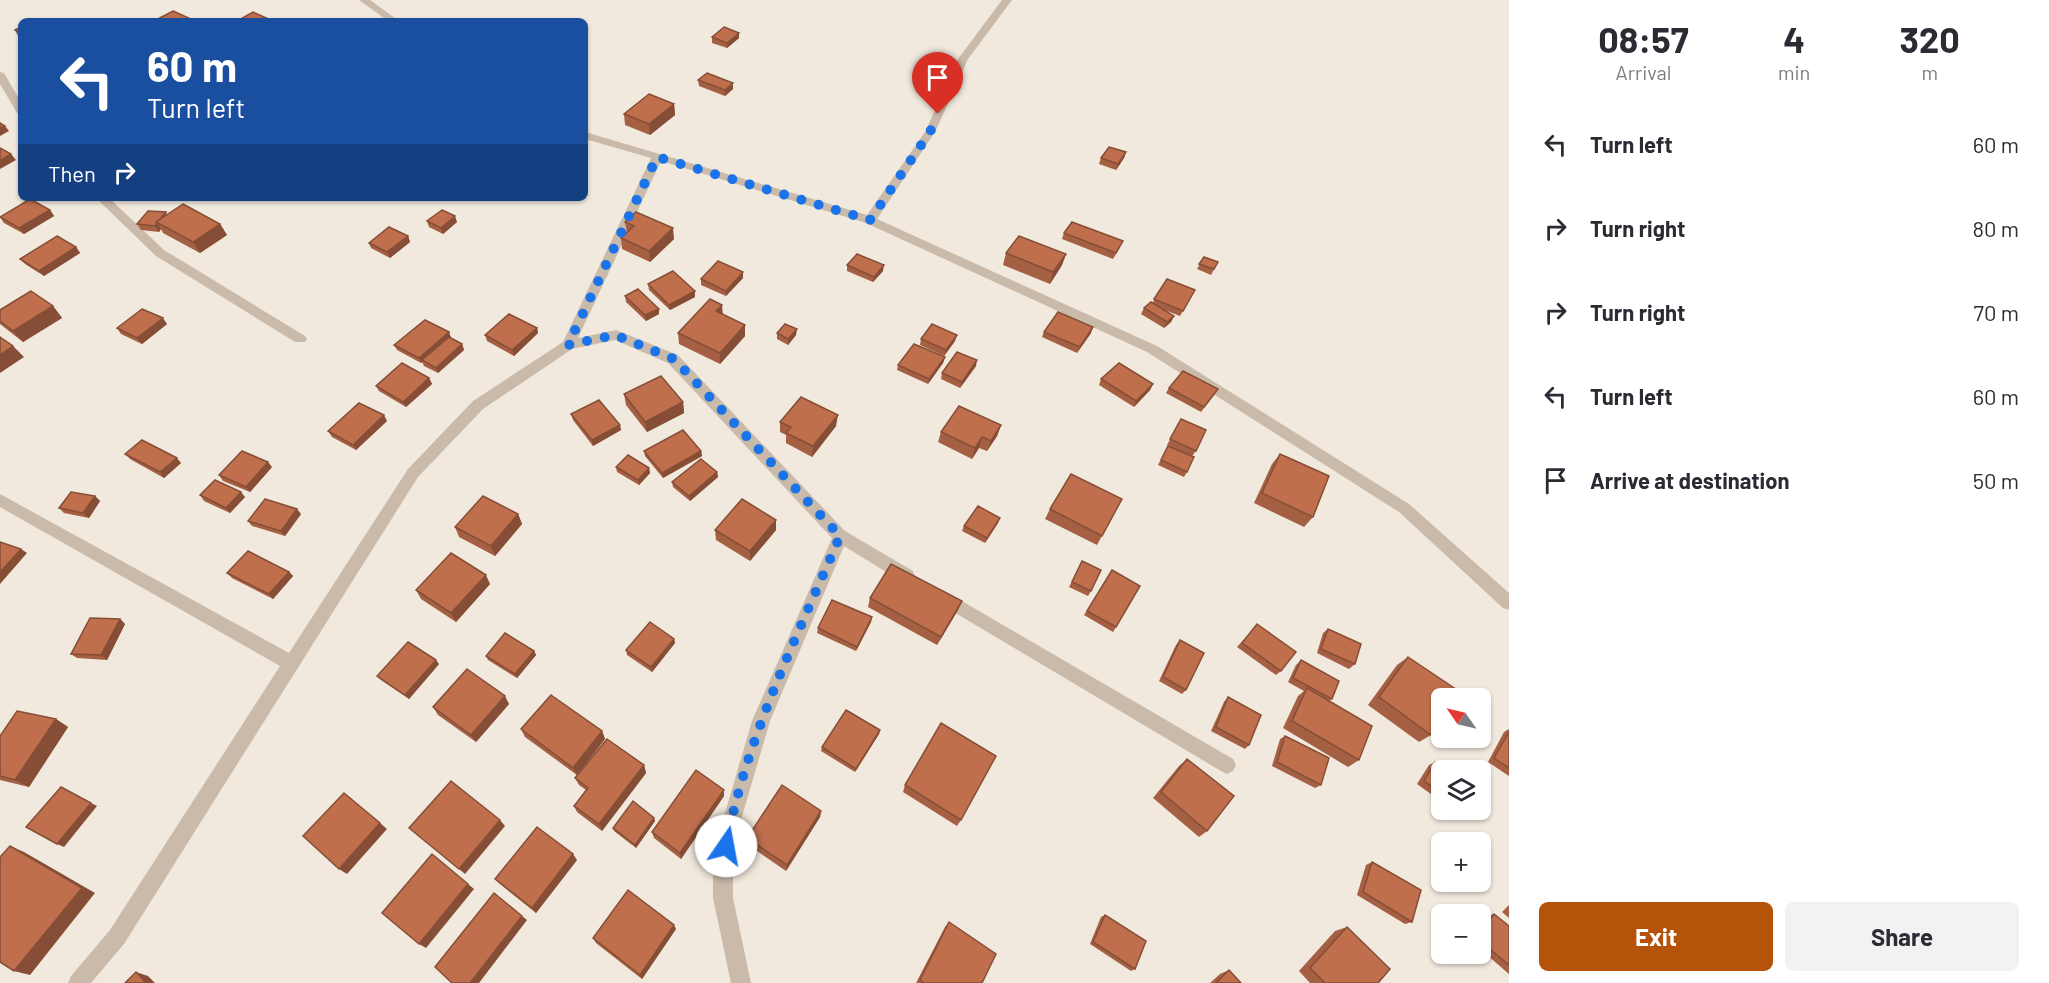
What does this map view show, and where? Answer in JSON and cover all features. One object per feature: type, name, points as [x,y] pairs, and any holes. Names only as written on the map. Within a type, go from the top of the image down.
[{"type":"street","points":[[364,0],[390,18]]},
{"type":"street","points":[[870,220],[930,132],[963,59],[1007,0]]},
{"type":"street","points":[[0,75],[18,106]]},
{"type":"street","points":[[588,136],[870,220],[1152,350],[1404,508],[1509,603]]},
{"type":"street","points":[[568,345],[657,157]]},
{"type":"street","points":[[105,201],[160,253],[300,339]]},
{"type":"street","points":[[78,983],[117,937],[413,473],[478,405],[568,345],[615,335],[674,359],[840,536],[1227,765]]},
{"type":"street","points":[[0,500],[291,663]]},
{"type":"street","points":[[741,983],[723,898],[723,862],[729,830],[761,721],[840,536]]},
{"type":"building","points":[[173,11],[188,18],[160,18]]},
{"type":"building","points":[[253,12],[266,18],[242,18]]},
{"type":"building","points":[[724,27],[739,33],[727,43],[712,37]]},
{"type":"building","points":[[707,73],[733,83],[725,90],[698,80]]},
{"type":"building","points":[[649,94],[674,104],[649,124],[624,114]]},
{"type":"building","points":[[1109,147],[1126,152],[1118,164],[1101,158]]},
{"type":"building","points":[[0,148],[11,154],[0,161]]},
{"type":"building","points":[[27,201],[34,201],[50,210],[19,228],[0,217]]},
{"type":"building","points":[[183,204],[220,224],[193,242],[156,222]]},
{"type":"building","points":[[442,210],[455,216],[441,228],[427,221]]},
{"type":"building","points":[[148,211],[166,212],[155,226],[137,224]]},
{"type":"building","points":[[636,212],[673,228],[649,251],[621,238],[634,226],[625,222]]},
{"type":"building","points":[[1072,222],[1123,241],[1116,253],[1064,233]]},
{"type":"building","points":[[389,227],[408,236],[387,252],[369,243]]},
{"type":"building","points":[[57,236],[76,247],[39,271],[20,259]]},
{"type":"building","points":[[1019,236],[1066,254],[1053,272],[1006,253]]},
{"type":"building","points":[[857,254],[884,265],[874,277],[847,265]]},
{"type":"building","points":[[1204,257],[1218,262],[1214,269],[1199,264]]},
{"type":"building","points":[[718,261],[743,272],[726,291],[701,279]]},
{"type":"building","points":[[673,271],[695,291],[669,305],[648,284]]},
{"type":"building","points":[[1167,279],[1195,290],[1183,311],[1154,299]]},
{"type":"building","points":[[638,289],[659,309],[645,315],[625,296]]},
{"type":"building","points":[[31,291],[53,306],[13,331],[0,321],[0,310]]},
{"type":"building","points":[[710,299],[722,305],[716,311],[745,325],[720,353],[678,333]]},
{"type":"building","points":[[1151,302],[1174,316],[1167,322],[1144,308]]},
{"type":"building","points":[[142,309],[163,318],[137,338],[117,328]]},
{"type":"building","points":[[1058,312],[1093,327],[1080,347],[1044,332]]},
{"type":"building","points":[[509,314],[537,328],[512,350],[485,335]]},
{"type":"building","points":[[425,320],[449,332],[419,358],[394,345]]},
{"type":"building","points":[[785,324],[797,329],[788,339],[777,333]]},
{"type":"building","points":[[932,324],[957,335],[946,350],[921,339]]},
{"type":"building","points":[[0,337],[13,346],[0,355]]},
{"type":"building","points":[[449,337],[462,344],[436,368],[422,360]]},
{"type":"building","points":[[914,344],[945,357],[929,379],[898,365]]},
{"type":"building","points":[[957,352],[977,360],[962,382],[942,373]]},
{"type":"building","points":[[402,363],[429,378],[403,402],[376,386]]},
{"type":"building","points":[[1119,363],[1153,384],[1136,401],[1101,379]]},
{"type":"building","points":[[1183,371],[1218,389],[1204,407],[1169,388]]},
{"type":"building","points":[[661,376],[683,402],[645,422],[624,394]]},
{"type":"building","points":[[801,397],[838,415],[813,446],[786,433],[791,427],[780,422]]},
{"type":"building","points":[[599,400],[620,425],[592,440],[571,414]]},
{"type":"building","points":[[359,403],[384,415],[353,445],[328,431]]},
{"type":"building","points":[[959,406],[1001,425],[991,441],[982,437],[975,448],[941,432]]},
{"type":"building","points":[[1181,419],[1206,430],[1196,451],[1170,439]]},
{"type":"building","points":[[683,430],[701,451],[662,473],[644,451]]},
{"type":"building","points":[[142,440],[177,458],[160,472],[125,454]]},
{"type":"building","points":[[1168,446],[1194,457],[1187,472],[1161,460]]},
{"type":"building","points":[[242,451],[268,462],[246,487],[219,475]]},
{"type":"building","points":[[1280,454],[1329,476],[1313,517],[1262,493]]},
{"type":"building","points":[[628,455],[649,468],[638,480],[616,467]]},
{"type":"building","points":[[701,459],[717,472],[689,496],[672,482]]},
{"type":"building","points":[[1071,474],[1122,499],[1102,536],[1050,509]]},
{"type":"building","points":[[215,480],[241,492],[226,508],[200,495]]},
{"type":"building","points":[[71,492],[95,496],[83,513],[59,508]]},
{"type":"building","points":[[483,496],[518,514],[491,546],[455,527]]},
{"type":"building","points":[[265,499],[297,509],[281,531],[248,521]]},
{"type":"building","points":[[742,499],[776,520],[750,551],[715,530]]},
{"type":"building","points":[[978,506],[1000,518],[987,538],[964,526]]},
{"type":"building","points":[[0,542],[21,549],[0,572]]},
{"type":"building","points":[[248,551],[289,572],[269,594],[227,573]]},
{"type":"building","points":[[451,553],[486,575],[451,613],[416,590]]},
{"type":"building","points":[[1082,561],[1101,570],[1091,591],[1072,582]]},
{"type":"building","points":[[891,564],[962,601],[941,637],[870,598]]},
{"type":"building","points":[[1112,570],[1140,586],[1116,627],[1087,611]]},
{"type":"building","points":[[832,600],[872,617],[857,647],[818,628]]},
{"type":"building","points":[[90,618],[120,619],[101,655],[71,654]]},
{"type":"building","points":[[650,622],[674,639],[651,667],[626,650]]},
{"type":"building","points":[[1257,624],[1296,652],[1281,671],[1242,643]]},
{"type":"building","points":[[1328,629],[1361,644],[1355,664],[1321,649]]},
{"type":"building","points":[[505,633],[534,651],[515,674],[486,656]]},
{"type":"building","points":[[1180,640],[1204,653],[1186,690],[1163,677]]},
{"type":"building","points":[[408,642],[436,660],[405,695],[377,676]]},
{"type":"building","points":[[1408,657],[1454,688],[1431,688],[1431,735],[1379,697]]},
{"type":"building","points":[[1301,660],[1339,681],[1332,699],[1293,678]]},
{"type":"building","points":[[467,669],[505,696],[471,735],[433,707]]},
{"type":"building","points":[[1307,688],[1372,726],[1359,760],[1292,721]]},
{"type":"building","points":[[551,695],[602,731],[573,768],[521,729]]},
{"type":"building","points":[[1228,697],[1261,715],[1249,745],[1216,727]]},
{"type":"building","points":[[846,710],[880,730],[856,769],[822,747]]},
{"type":"building","points":[[17,711],[56,719],[15,780],[0,776],[0,736]]},
{"type":"building","points":[[941,723],[996,756],[961,820],[905,785]]},
{"type":"building","points":[[1509,732],[1509,768],[1494,758]]},
{"type":"building","points":[[1285,736],[1329,758],[1321,785],[1277,762]]},
{"type":"building","points":[[607,739],[644,765],[599,824],[574,806],[588,788],[575,778]]},
{"type":"building","points":[[1187,759],[1234,796],[1207,831],[1161,792]]},
{"type":"building","points":[[1431,769],[1431,786],[1424,781]]},
{"type":"building","points":[[696,770],[724,790],[680,853],[652,832]]},
{"type":"building","points":[[451,781],[500,820],[459,869],[409,828]]},
{"type":"building","points":[[782,785],[821,811],[787,865],[747,838]]},
{"type":"building","points":[[61,787],[91,803],[57,844],[26,827]]},
{"type":"building","points":[[344,793],[380,823],[339,869],[303,836]]},
{"type":"building","points":[[633,801],[654,818],[635,845],[613,828]]},
{"type":"building","points":[[537,827],[573,854],[532,908],[495,879]]},
{"type":"building","points":[[10,846],[82,888],[14,971],[0,962],[0,857]]},
{"type":"building","points":[[432,854],[468,884],[419,944],[382,913]]},
{"type":"building","points":[[1372,862],[1421,890],[1412,922],[1363,892]]},
{"type":"building","points":[[628,890],[674,925],[640,975],[593,938]]},
{"type":"building","points":[[494,893],[522,916],[470,983],[452,983],[435,967]]},
{"type":"building","points":[[1494,914],[1509,926],[1509,965],[1491,950],[1491,918]]},
{"type":"building","points":[[1105,915],[1146,941],[1135,969],[1093,942]]},
{"type":"building","points":[[949,922],[996,954],[982,983],[924,983],[920,980]]},
{"type":"building","points":[[1347,927],[1390,969],[1378,983],[1325,983],[1310,968]]},
{"type":"building","points":[[1229,970],[1241,983],[1216,983]]},
{"type":"building","points":[[136,972],[146,983],[125,983]]},
{"type":"route","points":[[726,846],[740,789],[761,721],[840,536],[674,359],[615,335],[568,345],[657,157],[870,220],[930,132],[938,114]]}]
